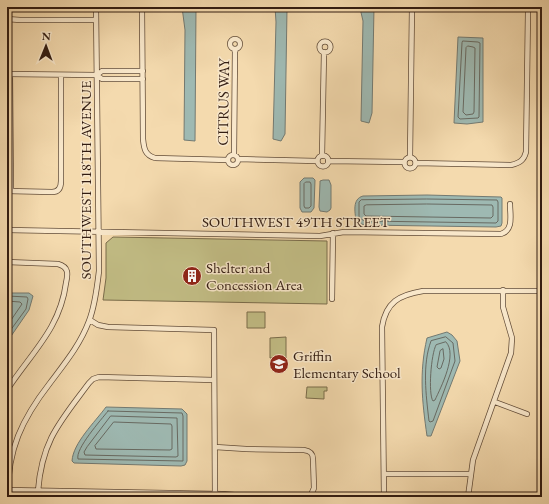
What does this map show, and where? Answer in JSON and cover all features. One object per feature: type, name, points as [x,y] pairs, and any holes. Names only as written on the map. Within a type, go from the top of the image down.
[{"type":"street","name":"SOUTHWEST 118TH AVENUE","points":[[8,497],[7,490],[12,455],[23,423],[36,402],[76,347],[90,320],[98,280],[96,7]]},
{"type":"street","points":[[142,7],[145,150],[148,154],[155,158],[228,160],[229,163],[234,165],[238,160]]},
{"type":"street","points":[[410,157],[412,7]]},
{"type":"street","points":[[416,163],[517,164],[523,160],[526,152],[527,7]]},
{"type":"street","points":[[7,19],[96,20]]},
{"type":"street","name":"CITRUS WAY","points":[[234,154],[235,49]]},
{"type":"street","points":[[317,161],[319,157],[322,156],[324,52]]},
{"type":"street","points":[[61,75],[61,181],[58,190],[52,192],[9,191],[9,74],[97,75],[102,71],[143,71]]},
{"type":"street","points":[[97,75],[102,79],[143,79]]},
{"type":"street","points":[[228,160],[229,156],[234,154],[237,156],[238,160]]},
{"type":"street","points":[[322,156],[326,157],[328,161]]},
{"type":"street","points":[[238,160],[317,161],[318,164],[322,166],[327,164],[328,161],[404,162],[410,157]]},
{"type":"street","points":[[410,157],[414,159],[416,163]]},
{"type":"street","points":[[404,162],[409,168],[414,167],[416,163]]},
{"type":"street","name":"SOUTHWEST 49TH STREET","points":[[7,230],[320,236],[344,232],[501,234],[506,232],[511,224],[510,204]]},
{"type":"street","points":[[332,299],[333,233]]},
{"type":"street","points":[[7,262],[58,264],[65,267],[68,272],[63,302],[55,321],[42,343],[7,390]]},
{"type":"street","points":[[472,497],[468,497],[473,460],[495,402],[511,353],[512,338],[503,307],[503,290]]},
{"type":"street","points":[[384,497],[382,327],[384,316],[389,306],[396,299],[423,291],[542,291]]},
{"type":"street","points":[[90,320],[98,325],[108,327],[214,330],[215,495]]},
{"type":"street","points":[[38,491],[42,460],[53,433],[93,379],[99,377],[214,380]]},
{"type":"street","points":[[495,402],[527,414]]},
{"type":"street","points":[[215,447],[246,450],[304,450],[311,452],[313,459],[314,488],[309,496]]},
{"type":"street","points":[[384,474],[470,474]]},
{"type":"street","points":[[7,490],[294,497]]},
{"type":"shaded area","points":[[113,237],[327,241],[327,304],[103,300],[106,278],[106,243]]},
{"type":"shaded area","points":[[247,312],[265,312],[265,328],[247,328]]},
{"type":"shaded area","points":[[286,337],[286,358],[270,358],[270,338]]},
{"type":"shaded area","points":[[307,387],[327,387],[327,391],[324,391],[324,399],[306,398]]},
{"type":"water","points":[[182,7],[196,7],[195,141],[184,140],[185,30]]},
{"type":"water","points":[[275,7],[293,7],[287,9],[285,134],[281,141],[273,139],[276,22]]},
{"type":"water","points":[[345,7],[374,7],[372,113],[369,123],[361,121],[363,21],[360,8]]},
{"type":"water","points":[[458,37],[483,38],[483,122],[467,124],[454,123]]},
{"type":"water","points":[[304,178],[313,178],[315,180],[314,208],[311,212],[302,212],[300,208],[300,182]]},
{"type":"water","points":[[329,180],[331,185],[331,208],[327,212],[320,211],[319,207],[320,181]]},
{"type":"water","points":[[427,195],[501,197],[501,226],[365,225],[356,221],[356,203],[357,200],[363,196]]},
{"type":"water","points":[[7,293],[29,293],[33,296],[29,310],[7,342]]},
{"type":"water","points":[[447,332],[457,341],[460,361],[431,436],[427,436],[422,387],[424,351],[427,338]]},
{"type":"water","points":[[106,407],[182,409],[187,414],[187,461],[185,465],[74,463],[72,461],[73,454],[80,440]]},
{"type":"place","name":"Shelter and Concession Area","points":[[192,276]]},
{"type":"place","name":"Griffin Elementary School","points":[[279,364]]}]
